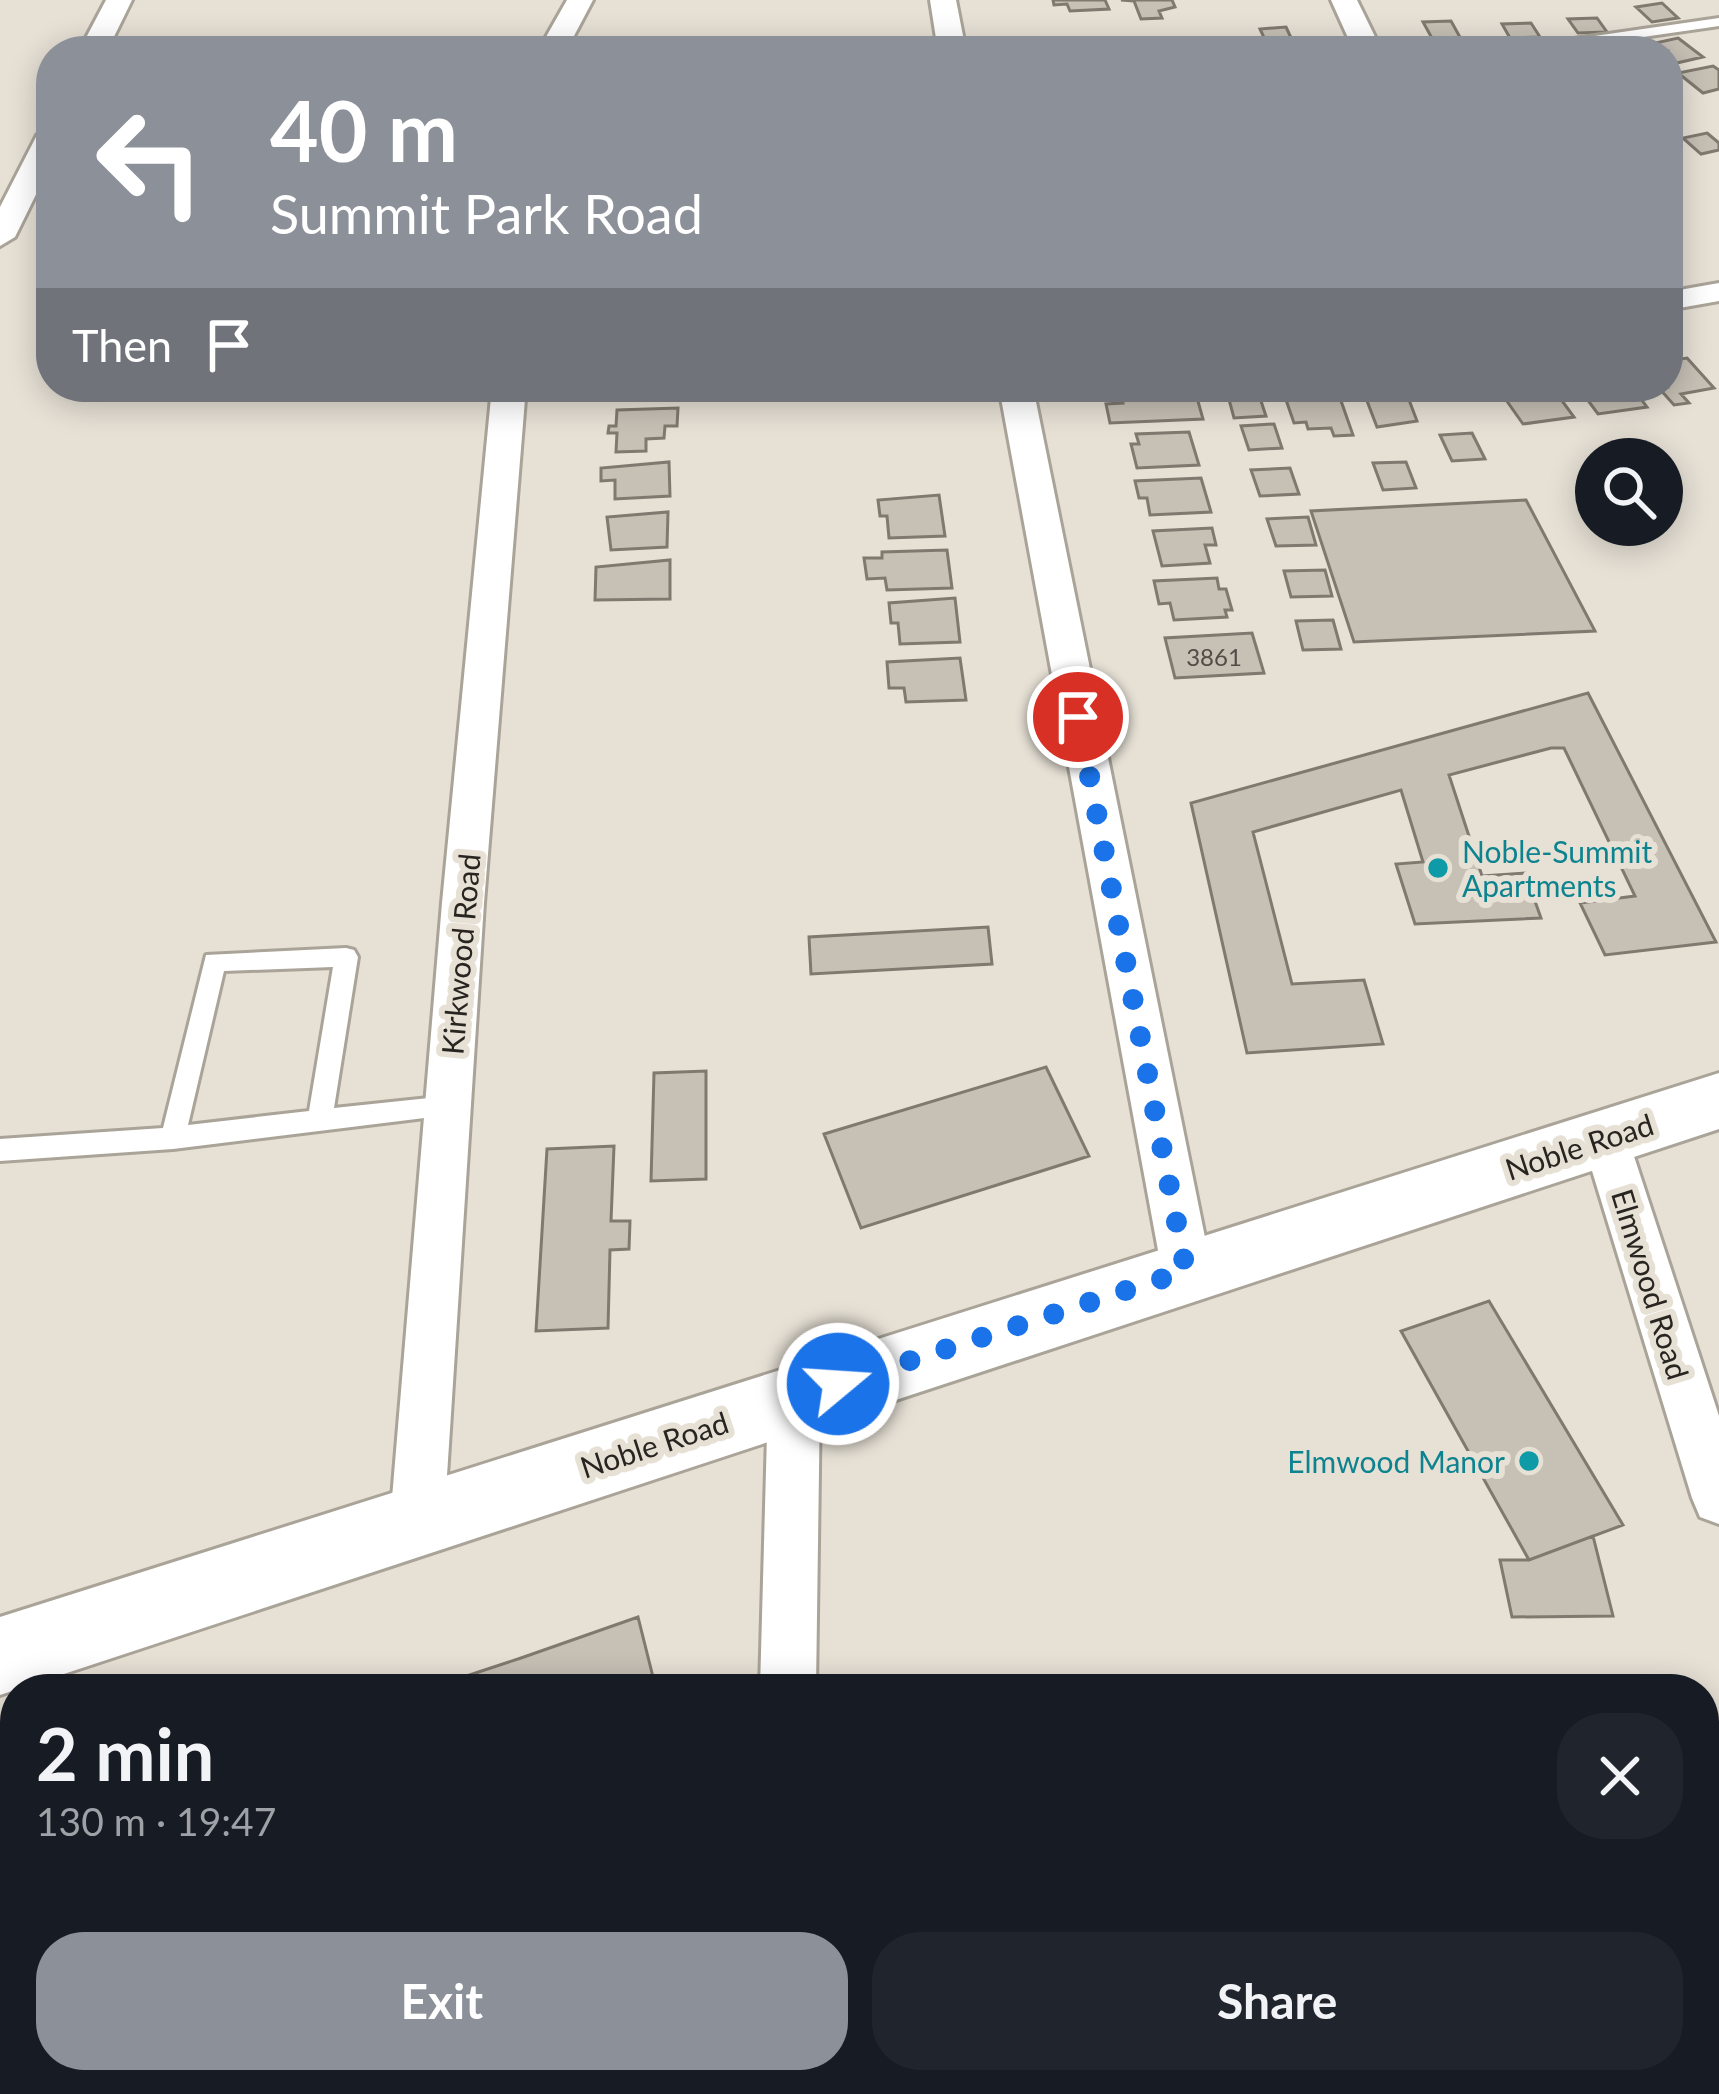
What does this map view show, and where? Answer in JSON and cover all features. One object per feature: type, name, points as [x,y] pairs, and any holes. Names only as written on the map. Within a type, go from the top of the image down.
[{"type":"main road","name":"Noble Road","points":[[0,1656],[1719,1101]]},
{"type":"street","points":[[101,36],[119,0]]},
{"type":"street","points":[[560,36],[580,0]]},
{"type":"street","points":[[943,0],[949,36]]},
{"type":"street","points":[[1344,0],[1361,36]]},
{"type":"street","points":[[0,237],[36,165]]},
{"type":"street","points":[[1683,298],[1719,292]]},
{"type":"street","name":"Kirkwood Road","points":[[417,1522],[508,402]]},
{"type":"street","points":[[1019,402],[1186,1271]]},
{"type":"street","name":"Elmwood Road","points":[[1605,1138],[1719,1498]]},
{"type":"street","points":[[788,1674],[794,1398]]},
{"type":"lane","points":[[1629,36],[1719,22]]},
{"type":"lane","points":[[173,1138],[214,962],[346,957],[320,1120]]},
{"type":"lane","points":[[0,1150],[173,1138],[448,1107]]},
{"type":"building","points":[[1053,0],[1105,0],[1109,9],[1070,11],[1067,4],[1054,5]]},
{"type":"building","points":[[1121,0],[1172,0],[1175,7],[1159,11],[1162,18],[1141,19],[1134,1]]},
{"type":"building","points":[[1662,3],[1678,18],[1652,22],[1636,7]]},
{"type":"building","points":[[1597,18],[1607,32],[1578,33],[1568,19]]},
{"type":"building","points":[[1451,21],[1459,36],[1431,36],[1423,22]]},
{"type":"building","points":[[1531,23],[1539,36],[1509,36],[1502,24]]},
{"type":"building","points":[[1286,27],[1290,36],[1263,36],[1260,29]]},
{"type":"building","points":[[1683,42],[1703,57],[1683,62]]},
{"type":"building","points":[[1713,66],[1719,70],[1719,89],[1703,93],[1683,72]]},
{"type":"building","points":[[1707,133],[1719,143],[1719,150],[1701,154],[1683,138]]},
{"type":"building","points":[[1687,358],[1714,388],[1683,394],[1683,359]]},
{"type":"building","points":[[1198,402],[1203,419],[1110,423],[1106,404]]},
{"type":"building","points":[[1230,402],[1261,402],[1266,416],[1234,418]]},
{"type":"building","points":[[1287,402],[1341,402],[1353,435],[1334,436],[1331,428],[1308,429],[1306,422],[1294,423]]},
{"type":"building","points":[[1367,402],[1410,402],[1417,421],[1377,427]]},
{"type":"building","points":[[1508,402],[1563,402],[1574,417],[1523,424]]},
{"type":"building","points":[[1589,402],[1643,402],[1647,407],[1598,414]]},
{"type":"building","points":[[678,408],[677,426],[665,426],[664,438],[646,439],[646,451],[616,452],[617,433],[608,433],[609,426],[616,426],[617,410]]},
{"type":"building","points":[[1274,424],[1282,448],[1249,450],[1241,426]]},
{"type":"building","points":[[1189,432],[1199,465],[1137,468],[1131,444],[1139,444],[1136,434]]},
{"type":"building","points":[[1472,433],[1485,459],[1452,461],[1440,435]]},
{"type":"building","points":[[669,462],[670,496],[615,499],[615,480],[601,481],[601,468]]},
{"type":"building","points":[[1406,462],[1416,488],[1383,490],[1373,463]]},
{"type":"building","points":[[1290,468],[1299,494],[1260,496],[1251,470]]},
{"type":"building","points":[[1201,478],[1211,512],[1150,515],[1147,498],[1139,498],[1135,481]]},
{"type":"building","points":[[939,495],[945,536],[889,538],[887,516],[880,516],[878,500]]},
{"type":"building","points":[[1526,500],[1595,631],[1354,642],[1311,511]]},
{"type":"building","points":[[668,512],[667,547],[611,550],[607,517]]},
{"type":"building","points":[[1308,517],[1316,545],[1276,546],[1267,519]]},
{"type":"building","points":[[1212,528],[1216,545],[1205,545],[1210,563],[1162,566],[1153,531]]},
{"type":"building","points":[[947,550],[952,588],[887,590],[885,578],[867,579],[864,558],[882,558],[882,552]]},
{"type":"building","points":[[670,560],[670,599],[595,600],[596,567]]},
{"type":"building","points":[[1325,570],[1332,596],[1291,597],[1284,571]]},
{"type":"building","points":[[1217,578],[1232,610],[1225,610],[1227,617],[1174,620],[1170,603],[1159,604],[1154,581]]},
{"type":"building","points":[[955,598],[960,642],[900,644],[889,603]]},
{"type":"building","points":[[1333,620],[1341,649],[1303,650],[1296,621]]},
{"type":"building","points":[[1252,633],[1264,673],[1175,678],[1165,638]]},
{"type":"building","points":[[960,658],[966,700],[906,702],[904,688],[889,688],[887,662]]},
{"type":"building","name":"Noble-Summit Apartments","points":[[1588,693],[1716,942],[1605,955],[1580,903],[1635,896],[1564,748],[1551,748],[1449,775],[1482,876],[1525,873],[1541,918],[1415,924],[1396,864],[1423,862],[1401,790],[1253,832],[1292,984],[1364,980],[1383,1044],[1247,1053],[1191,803]]},
{"type":"building","points":[[988,927],[992,964],[811,974],[809,937]]},
{"type":"building","points":[[1046,1067],[1089,1156],[861,1228],[824,1134]]},
{"type":"building","points":[[706,1071],[706,1179],[651,1181],[654,1073]]},
{"type":"building","points":[[614,1146],[611,1221],[630,1221],[629,1249],[610,1250],[608,1328],[536,1331],[547,1149]]},
{"type":"building","name":"Elmwood Manor","points":[[1489,1301],[1623,1525],[1529,1560],[1401,1331]]},
{"type":"building","points":[[1593,1536],[1613,1616],[1512,1617],[1500,1560],[1529,1560]]},
{"type":"building","points":[[638,1617],[652,1674],[472,1674]]},
{"type":"place","name":"Noble-Summit Apartments","points":[[1438,868]]},
{"type":"place","name":"Elmwood Manor","points":[[1529,1461]]},
{"type":"route","points":[[838,1384],[1186,1271],[1078,717]]}]
